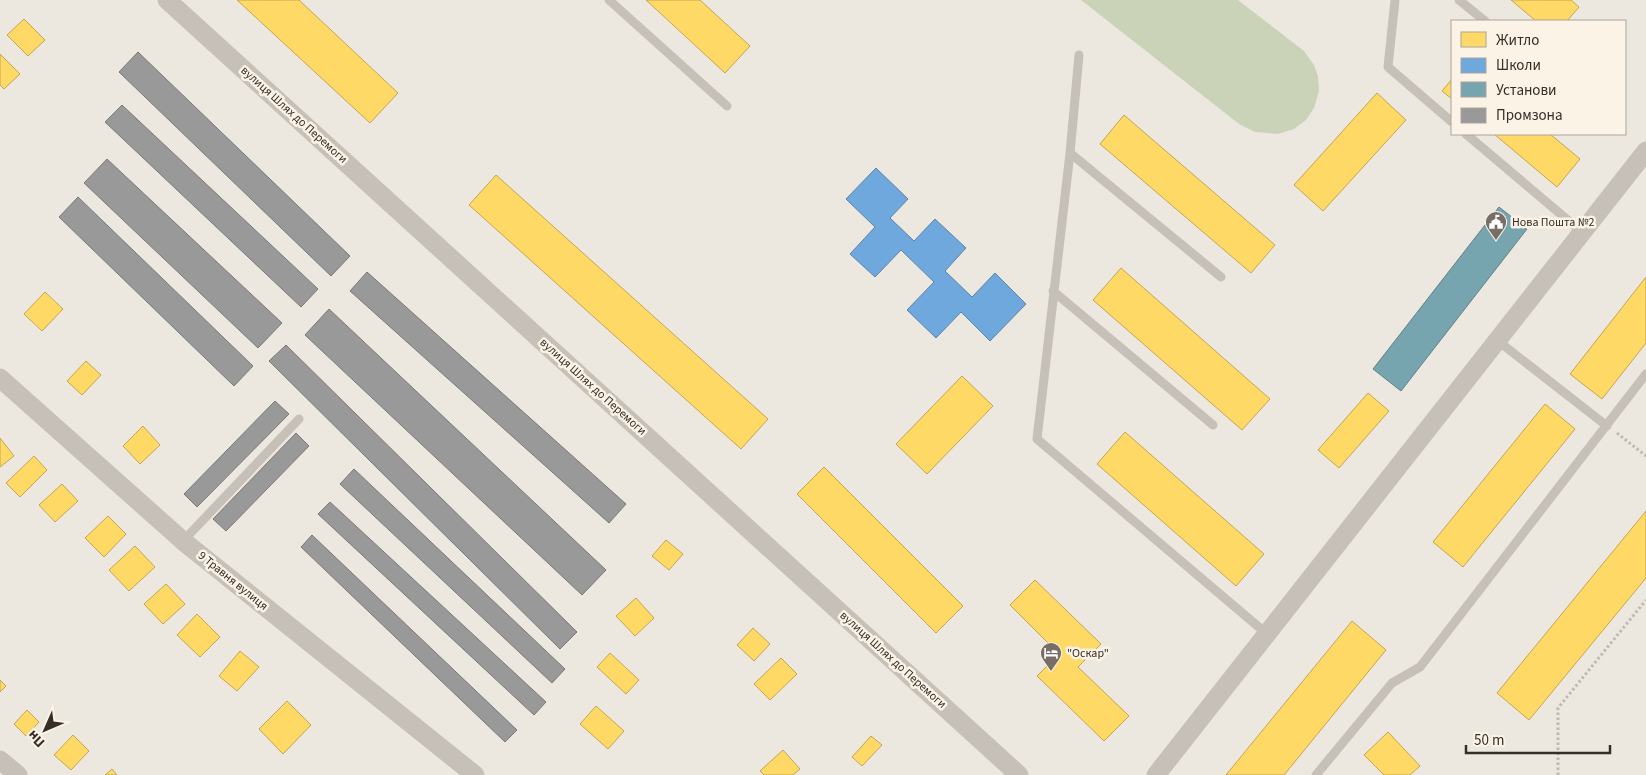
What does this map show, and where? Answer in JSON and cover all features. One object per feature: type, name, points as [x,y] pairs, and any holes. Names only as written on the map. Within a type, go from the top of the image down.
[{"type":"street","name":"вулиця Шлях до Перемоги","points":[[167,0],[1019,775]]},
{"type":"street","points":[[1156,775],[1646,151]]},
{"type":"street","name":"9 Травня вулиця","points":[[0,378],[183,541],[475,775]]},
{"type":"street","points":[[0,760],[18,775]]},
{"type":"lane","points":[[609,0],[727,106]]},
{"type":"lane","points":[[1394,0],[1388,67],[1451,121]]},
{"type":"lane","points":[[1459,0],[1484,20]]},
{"type":"lane","points":[[1079,55],[1070,153],[1037,439],[1267,634]]},
{"type":"lane","points":[[1467,135],[1583,233]]},
{"type":"lane","points":[[1070,153],[1221,277]]},
{"type":"lane","points":[[1053,290],[1213,425]]},
{"type":"lane","points":[[1498,341],[1607,426]]},
{"type":"lane","points":[[1316,775],[1392,683],[1420,667],[1646,374]]},
{"type":"lane","points":[[183,541],[299,419]]},
{"type":"path","points":[[1607,426],[1646,456]]},
{"type":"path","points":[[1558,775],[1558,708],[1646,600]]},
{"type":"green space","points":[[1081,0],[1238,0],[1304,51],[1314,65],[1318,76],[1319,91],[1314,108],[1306,120],[1294,129],[1278,134],[1255,132],[1239,124]]},
{"type":"building: Житло","points":[[237,0],[299,0],[398,93],[370,123]]},
{"type":"building: Житло","points":[[646,0],[700,0],[750,46],[725,73]]},
{"type":"building: Житло","points":[[1511,0],[1571,0],[1579,7],[1568,20],[1535,20]]},
{"type":"building: Житло","points":[[24,19],[45,40],[28,56],[7,35]]},
{"type":"building: Житло","points":[[0,54],[20,74],[4,89],[0,85]]},
{"type":"building: Житло","points":[[1451,80],[1451,98],[1442,91]]},
{"type":"building: Житло","points":[[1377,93],[1406,120],[1323,211],[1294,185]]},
{"type":"building: Житло","points":[[1124,115],[1275,245],[1251,273],[1100,144]]},
{"type":"building: Житло","points":[[1495,135],[1551,135],[1580,159],[1557,187]]},
{"type":"building: Житло","points":[[496,175],[768,419],[741,449],[469,205]]},
{"type":"building: Житло","points":[[1121,268],[1270,399],[1242,430],[1093,300]]},
{"type":"building: Житло","points":[[1646,277],[1646,343],[1602,399],[1570,374]]},
{"type":"building: Житло","points":[[45,292],[63,309],[42,331],[24,314]]},
{"type":"building: Житло","points":[[86,361],[101,375],[82,395],[67,381]]},
{"type":"building: Житло","points":[[962,376],[993,406],[927,474],[896,444]]},
{"type":"building: Житло","points":[[1368,393],[1389,411],[1339,468],[1318,450]]},
{"type":"building: Житло","points":[[1545,404],[1575,429],[1463,567],[1433,542]]},
{"type":"building: Житло","points":[[143,426],[160,445],[140,464],[123,446]]},
{"type":"building: Житло","points":[[1125,432],[1264,554],[1236,586],[1097,464]]},
{"type":"building: Житло","points":[[0,438],[14,456],[0,467]]},
{"type":"building: Житло","points":[[34,456],[47,470],[20,497],[6,483]]},
{"type":"building: Житло","points":[[824,467],[963,606],[936,633],[797,494]]},
{"type":"building: Житло","points":[[62,484],[78,501],[55,522],[39,505]]},
{"type":"building: Житло","points":[[1646,511],[1646,578],[1529,720],[1497,693]]},
{"type":"building: Житло","points":[[108,516],[126,534],[104,557],[85,538]]},
{"type":"building: Житло","points":[[666,540],[683,554],[669,570],[652,556]]},
{"type":"building: Житло","points":[[135,546],[155,567],[129,591],[109,570]]},
{"type":"building: Житло","points":[[1035,580],[1101,644],[1078,667],[1129,716],[1104,741],[1037,676],[1059,654],[1010,605]]},
{"type":"building: Житло","points":[[166,584],[185,604],[163,624],[144,604]]},
{"type":"building: Житло","points":[[636,598],[654,618],[635,636],[616,616]]},
{"type":"building: Житло","points":[[197,614],[220,637],[200,657],[177,635]]},
{"type":"building: Житло","points":[[1352,621],[1386,650],[1284,775],[1226,775]]},
{"type":"building: Житло","points":[[753,628],[770,644],[754,661],[737,645]]},
{"type":"building: Житло","points":[[240,651],[259,667],[237,691],[219,676]]},
{"type":"building: Житло","points":[[610,653],[639,680],[626,694],[597,667]]},
{"type":"building: Житло","points":[[781,658],[797,674],[770,700],[754,684]]},
{"type":"building: Житло","points":[[0,680],[6,686],[0,692]]},
{"type":"building: Житло","points":[[287,701],[311,725],[283,754],[259,729]]},
{"type":"building: Житло","points":[[596,706],[624,731],[608,749],[580,724]]},
{"type":"building: Житло","points":[[27,710],[39,722],[26,736],[14,724]]},
{"type":"building: Житло","points":[[1388,732],[1420,766],[1410,775],[1384,775],[1364,755]]},
{"type":"building: Житло","points":[[73,735],[89,751],[71,770],[54,755]]},
{"type":"building: Житло","points":[[871,736],[882,745],[862,766],[852,757]]},
{"type":"building: Житло","points":[[783,750],[800,769],[793,775],[764,775],[760,771]]},
{"type":"building: Житло","points":[[112,769],[117,775],[105,775]]},
{"type":"building: Школи","points":[[876,168],[908,199],[890,218],[914,241],[935,219],[966,248],[945,271],[972,297],[995,273],[1026,304],[990,341],[961,312],[936,338],[907,310],[934,282],[901,250],[875,277],[850,254],[875,227],[846,199]]},
{"type":"building: Установи","points":[[1499,207],[1527,229],[1401,391],[1373,369]]},
{"type":"building: Промзона","points":[[138,52],[350,256],[331,276],[119,72]]},
{"type":"building: Промзона","points":[[122,105],[318,289],[301,307],[105,122]]},
{"type":"building: Промзона","points":[[107,159],[282,323],[258,348],[84,183]]},
{"type":"building: Промзона","points":[[78,197],[253,366],[234,386],[59,217]]},
{"type":"building: Промзона","points":[[367,272],[626,504],[609,523],[350,291]]},
{"type":"building: Промзона","points":[[329,309],[606,570],[582,595],[305,335]]},
{"type":"building: Промзона","points":[[286,345],[577,632],[560,649],[269,361]]},
{"type":"building: Промзона","points":[[275,401],[289,414],[197,507],[184,494]]},
{"type":"building: Промзона","points":[[296,433],[309,446],[226,531],[213,519]]},
{"type":"building: Промзона","points":[[354,469],[565,669],[552,683],[340,484]]},
{"type":"building: Промзона","points":[[330,502],[546,702],[534,715],[318,514]]},
{"type":"building: Промзона","points":[[312,535],[517,730],[505,742],[301,547]]},
{"type":"place","name":"Нова Пошта №2","points":[[1496,241]]},
{"type":"place","name":"\"Оскар\"","points":[[1051,672]]}]
